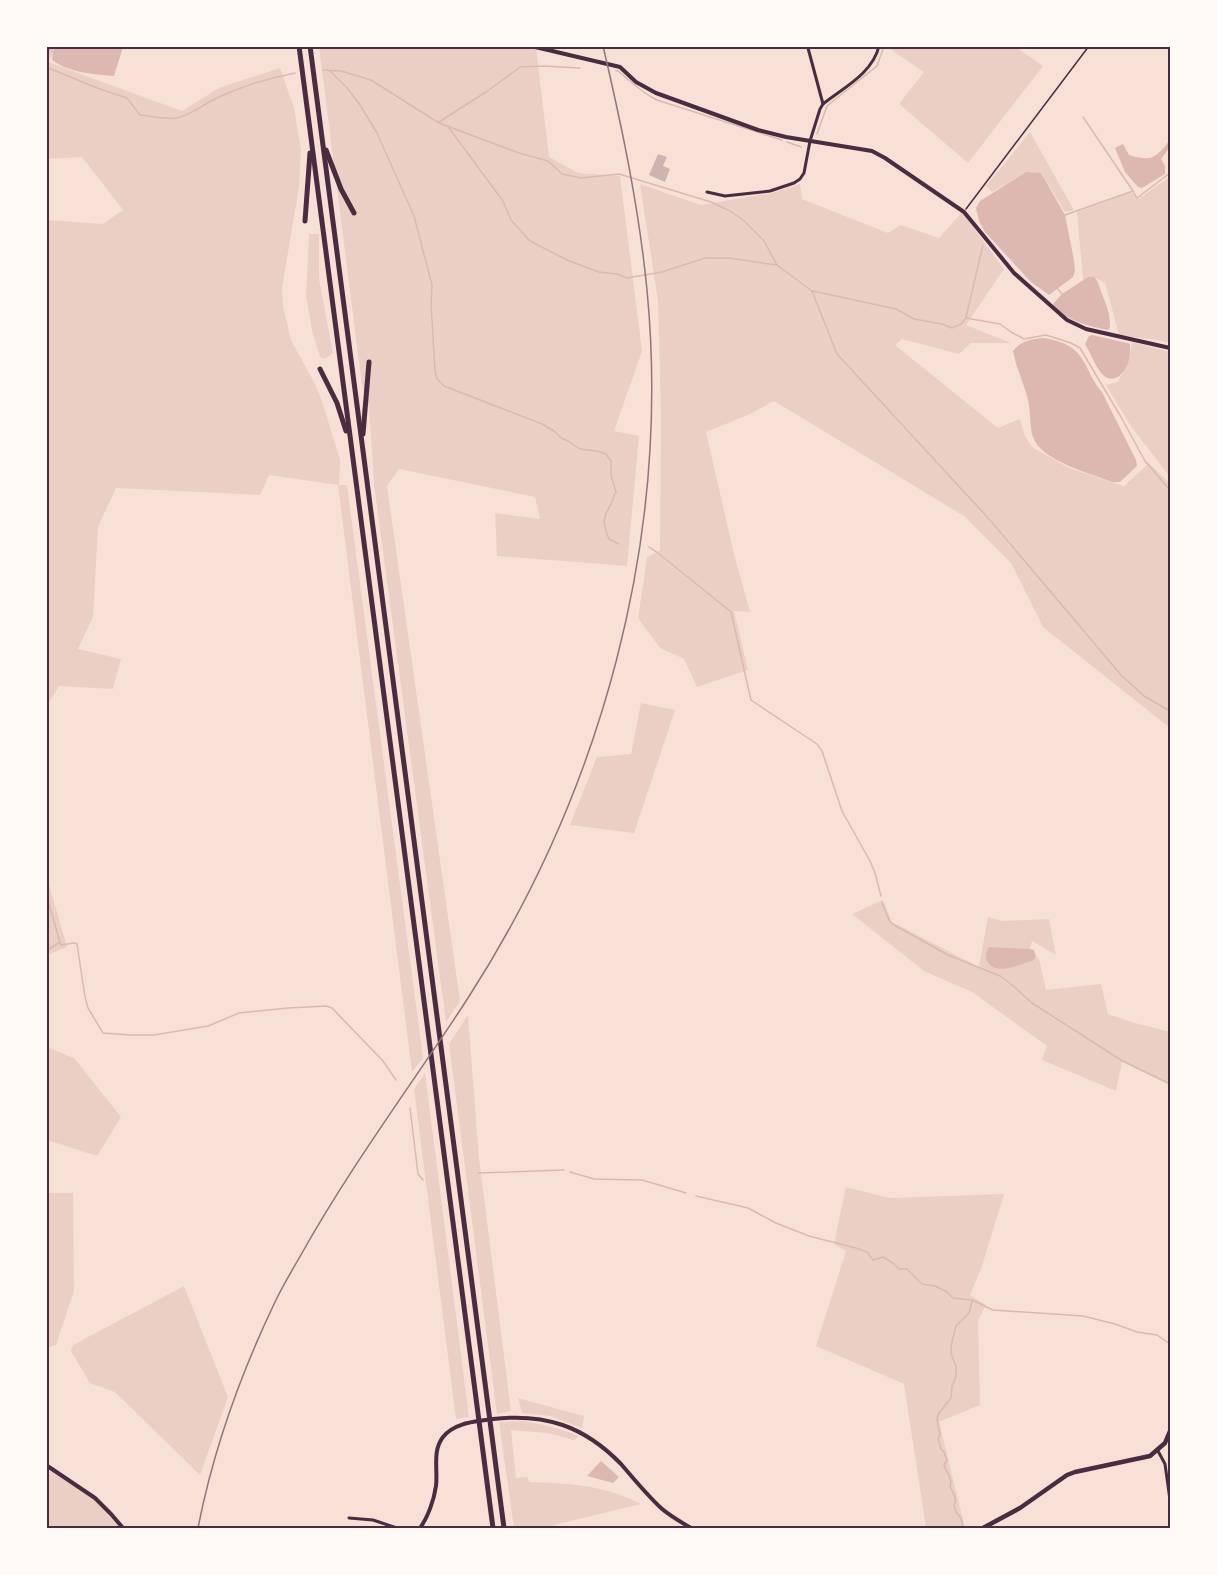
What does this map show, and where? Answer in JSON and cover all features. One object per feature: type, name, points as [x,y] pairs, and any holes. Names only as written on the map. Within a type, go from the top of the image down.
[{"type":"highway","points":[[299,46],[493,1528]]},
{"type":"highway","points":[[310,46],[504,1528]]},
{"type":"highway","points":[[306,221],[311,136]]},
{"type":"highway","points":[[322,140],[341,189],[354,213]]},
{"type":"highway","points":[[362,448],[369,362]]},
{"type":"highway","points":[[320,369],[337,403],[351,444]]},
{"type":"main road","points":[[983,1528],[1020,1508],[1067,1475],[1150,1456],[1165,1443],[1170,1431]]},
{"type":"street","points":[[531,46],[620,67],[636,82],[656,93],[758,130],[786,137],[872,151],[964,212],[1014,273],[1067,320],[1086,329],[1170,348]]},
{"type":"street","points":[[707,192],[725,196],[770,191],[800,179],[804,173],[810,141],[820,108],[866,70],[877,55],[879,46]]},
{"type":"street","points":[[808,48],[823,104]]},
{"type":"street","points":[[420,1528],[434,1497],[436,1453],[442,1438],[463,1424],[516,1417],[550,1421],[586,1435],[603,1447],[663,1509],[691,1528]]},
{"type":"street","points":[[1158,1451],[1165,1464],[1170,1500]]},
{"type":"street","points":[[46,1465],[95,1498],[123,1528]]},
{"type":"street","points":[[349,1518],[373,1520],[397,1528]]},
{"type":"path","points":[[964,212],[1089,46]]},
{"type":"shaded area","points":[[56,46],[123,47],[114,76],[66,68],[52,60]]},
{"type":"shaded area","points":[[47,47],[57,47],[48,62],[182,111],[219,88],[280,68],[294,108],[301,150],[299,187],[282,288],[283,306],[291,340],[322,401],[340,460],[339,485],[347,485],[423,1058],[412,1072],[338,485],[269,475],[260,495],[116,488],[98,527],[93,617],[78,649],[121,659],[113,689],[59,686],[47,706],[47,220],[103,224],[123,210],[82,157],[47,159]]},
{"type":"shaded area","points":[[319,47],[536,47],[549,157],[578,173],[620,176],[642,351],[614,431],[639,436],[627,566],[497,556],[495,513],[540,519],[535,497],[399,469],[387,486],[460,1001],[446,1022],[374,484],[369,407],[362,385]]},
{"type":"shaded area","points":[[887,47],[1016,47],[1043,66],[968,163],[899,104],[924,72]]},
{"type":"shaded area","points":[[1030,132],[1074,210],[1065,212],[1041,173],[1026,172],[992,192],[986,186]]},
{"type":"shaded area","points":[[1170,140],[1170,147],[1161,159],[1165,166],[1165,174],[1142,188],[1138,187],[1125,172],[1115,148],[1123,144],[1129,155],[1148,158],[1157,155]]},
{"type":"shaded area","points":[[1026,172],[1041,173],[1065,215],[1074,260],[1073,277],[1049,295],[1030,281],[985,232],[976,208],[980,201]]},
{"type":"shaded area","points":[[1170,177],[1170,343],[1119,335],[1105,283],[1094,278],[1083,280],[1077,212],[1132,192],[1138,199]]},
{"type":"shaded area","points":[[640,184],[701,205],[772,193],[800,184],[802,199],[888,233],[901,225],[939,238],[962,212],[1004,269],[966,325],[1011,343],[971,343],[959,354],[902,339],[895,345],[998,428],[1020,419],[1025,436],[1032,447],[1069,468],[1124,486],[1149,463],[1170,484],[1170,728],[1043,627],[1011,563],[964,516],[774,401],[748,415],[706,432],[750,612],[734,611],[748,670],[697,687],[684,659],[660,648],[638,618],[647,557],[660,550],[661,417],[658,301]]},
{"type":"shaded area","points":[[309,234],[319,234],[319,279],[333,353],[325,359],[320,357],[312,330],[306,295]]},
{"type":"shaded area","points":[[1088,277],[1094,277],[1097,281],[1107,306],[1110,327],[1108,330],[1071,319],[1053,304],[1062,294]]},
{"type":"shaded area","points":[[1092,335],[1130,344],[1128,364],[1119,376],[1107,378],[1100,371],[1085,344]]},
{"type":"shaded area","points":[[1041,338],[1060,342],[1076,351],[1102,392],[1136,460],[1137,466],[1120,482],[1112,482],[1067,465],[1046,453],[1033,437],[1028,400],[1013,351],[1022,343]]},
{"type":"shaded area","points":[[1132,342],[1170,352],[1170,477],[1130,425],[1106,385],[1118,382],[1129,359]]},
{"type":"shaded area","points":[[641,703],[675,710],[634,833],[570,825],[597,757],[631,754]]},
{"type":"shaded area","points":[[47,878],[67,947],[46,955]]},
{"type":"shaded area","points":[[883,900],[892,922],[979,967],[988,917],[1003,921],[1049,919],[1056,955],[1032,941],[1030,949],[992,947],[990,965],[1011,968],[1032,961],[1036,956],[1039,959],[1046,990],[1101,984],[1108,1014],[1170,1032],[1170,1085],[1122,1062],[1116,1091],[1042,1060],[1047,1046],[972,992],[924,971],[852,914]]},
{"type":"shaded area","points":[[989,947],[1030,949],[1034,950],[1036,956],[1032,961],[1015,967],[996,968],[991,966],[986,959]]},
{"type":"shaded area","points":[[468,1015],[479,1158],[511,1411],[497,1414],[449,1044]]},
{"type":"shaded area","points":[[47,1047],[74,1058],[121,1117],[97,1156],[47,1140]]},
{"type":"shaded area","points":[[425,1073],[469,1417],[456,1419],[414,1089]]},
{"type":"shaded area","points":[[846,1187],[890,1198],[1004,1194],[982,1266],[970,1295],[986,1305],[978,1321],[980,1405],[939,1422],[965,1528],[926,1528],[904,1384],[816,1346],[846,1251],[834,1244]]},
{"type":"shaded area","points":[[47,1193],[73,1193],[74,1291],[56,1345],[47,1348]]},
{"type":"shaded area","points":[[184,1286],[228,1397],[200,1475],[115,1392],[90,1383],[71,1351],[73,1345]]},
{"type":"shaded area","points":[[518,1398],[584,1416],[582,1428],[550,1416],[522,1413]]},
{"type":"shaded area","points":[[522,1421],[579,1436],[574,1440],[548,1433],[511,1430],[516,1478],[528,1477],[529,1482],[572,1484],[600,1489],[641,1504],[554,1525],[554,1528],[514,1528],[499,1422]]},
{"type":"shaded area","points":[[601,1461],[619,1477],[613,1483],[587,1476]]},
{"type":"shaded area","points":[[46,1463],[90,1494],[122,1528],[47,1528]]},
{"type":"building","points":[[658,154],[667,157],[663,166],[670,169],[665,182],[649,175]]},
{"type":"waterway","points":[[817,134],[827,106],[877,66],[884,46]]},
{"type":"waterway","points":[[46,47],[53,52]]},
{"type":"waterway","points":[[46,67],[127,98],[140,115],[168,119],[183,116],[219,97],[247,86],[295,73]]},
{"type":"waterway","points":[[439,122],[520,67],[580,68]]},
{"type":"waterway","points":[[323,70],[341,71],[371,80],[439,123],[519,153],[548,161],[562,174],[581,178],[619,174],[711,202],[743,220],[764,241],[777,265],[812,291],[837,354],[990,520],[1121,675],[1144,696],[1170,711]]},
{"type":"waterway","points":[[330,71],[348,89],[377,133],[414,216],[432,285],[431,304],[437,379],[444,386],[542,424],[580,449],[606,454],[611,461],[611,475],[616,492],[606,515],[605,525],[609,539],[619,544]]},
{"type":"waterway","points":[[616,71],[657,100],[782,140]]},
{"type":"waterway","points":[[1083,117],[1133,191]]},
{"type":"waterway","points":[[449,128],[503,201],[511,220],[530,241],[567,260],[599,272],[617,274],[627,278],[662,272],[705,258],[729,258],[776,265]]},
{"type":"waterway","points":[[787,142],[801,147]]},
{"type":"waterway","points":[[1065,215],[1133,191],[1137,198],[1170,173]]},
{"type":"waterway","points":[[966,317],[983,245]]},
{"type":"waterway","points":[[1057,288],[1062,294]]},
{"type":"waterway","points":[[813,291],[896,309],[914,319],[952,328],[961,324],[966,318],[1000,324],[1024,339],[1046,335],[1080,348],[1145,461],[1170,490]]},
{"type":"waterway","points":[[649,547],[731,612],[751,700],[817,744],[822,751],[842,811],[870,861],[881,896]]},
{"type":"waterway","points":[[46,894],[60,942],[46,951]]},
{"type":"waterway","points":[[882,903],[890,922],[896,926],[948,955],[1000,976],[1032,1003],[1121,1060],[1170,1084]]},
{"type":"waterway","points":[[60,942],[61,945],[77,944],[88,1008],[103,1033],[154,1035],[208,1026],[239,1013],[326,1006],[332,1008],[383,1061],[396,1080]]},
{"type":"waterway","points":[[410,1108],[418,1174],[423,1180]]},
{"type":"waterway","points":[[478,1173],[564,1170]]},
{"type":"waterway","points":[[570,1172],[594,1179],[642,1180],[686,1193]]},
{"type":"waterway","points":[[696,1196],[748,1208],[776,1223],[809,1236],[867,1252],[873,1260],[883,1257],[899,1269],[907,1269],[922,1284],[935,1286],[953,1298],[972,1300],[993,1310],[1083,1316],[1137,1332],[1157,1335],[1170,1344]]},
{"type":"waterway","points":[[963,1528],[961,1518],[956,1512],[950,1478],[944,1465],[947,1460],[938,1439],[940,1435],[937,1419],[951,1398],[952,1386],[956,1377],[956,1366],[951,1354],[956,1326],[969,1313],[972,1301]]},
{"type":"railway","points":[[198,1528],[229,1413],[275,1302],[321,1220],[468,998],[515,918],[556,834],[590,748],[617,659],[636,568],[648,476],[652,383],[647,290],[635,198],[603,46]]}]
